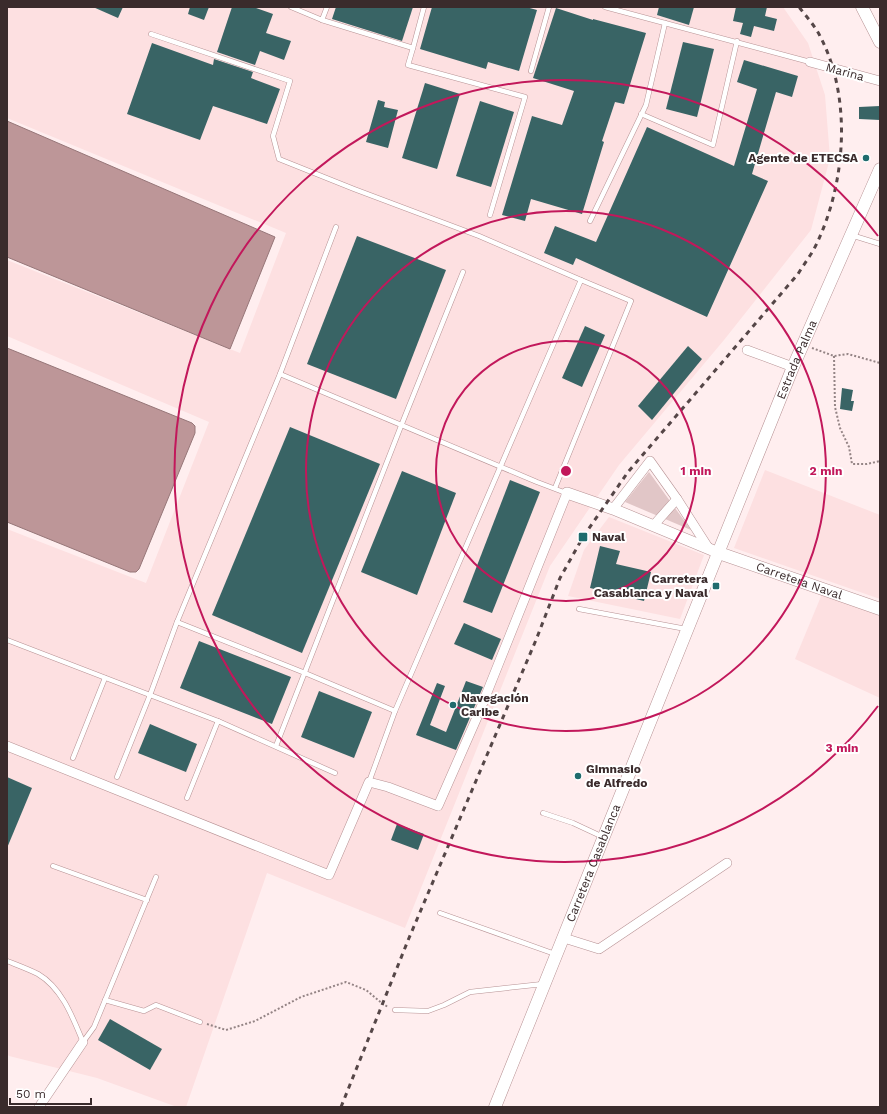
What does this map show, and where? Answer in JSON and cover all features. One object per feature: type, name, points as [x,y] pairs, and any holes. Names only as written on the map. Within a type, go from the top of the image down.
[{"type":"main road","points":[[862,7],[880,42]]},
{"type":"main road","name":"Estrada Palma","points":[[714,551],[850,234],[880,169]]},
{"type":"main road","name":"Carretera Naval","points":[[714,551],[880,610]]},
{"type":"main road","name":"Carretera Casablanca","points":[[495,1107],[687,629],[714,551]]},
{"type":"street","name":"Marina","points":[[810,62],[880,81]]},
{"type":"street","points":[[748,350],[793,367]]},
{"type":"street","points":[[613,509],[650,461],[714,551]]},
{"type":"street","points":[[7,746],[329,875],[369,782],[438,806],[478,714],[568,493],[613,509],[714,551]]},
{"type":"street","points":[[653,526],[677,499]]},
{"type":"street","points":[[564,938],[599,949],[727,863]]},
{"type":"street","points":[[39,1107],[83,1042]]},
{"type":"lane","points":[[291,7],[322,20],[413,48]]},
{"type":"lane","points":[[322,20],[327,7]]},
{"type":"lane","points":[[424,7],[408,66],[525,97],[490,215]]},
{"type":"lane","points":[[531,71],[549,7]]},
{"type":"lane","points":[[605,7],[737,41],[810,62]]},
{"type":"lane","points":[[590,221],[646,105],[665,22]]},
{"type":"lane","points":[[151,34],[290,82],[273,136],[279,159],[479,236],[631,301],[555,488]]},
{"type":"lane","points":[[641,114],[713,145],[737,41]]},
{"type":"lane","points":[[117,777],[177,622],[280,374],[336,227]]},
{"type":"lane","points":[[850,234],[880,244]]},
{"type":"lane","points":[[276,746],[463,272]]},
{"type":"lane","points":[[369,782],[395,711],[581,280]]},
{"type":"lane","points":[[280,374],[401,426],[537,482],[568,493]]},
{"type":"lane","points":[[579,609],[687,629]]},
{"type":"lane","points":[[177,622],[395,711]]},
{"type":"lane","points":[[7,640],[218,721],[335,773]]},
{"type":"lane","points":[[73,758],[105,678]]},
{"type":"lane","points":[[187,798],[218,721]]},
{"type":"lane","points":[[543,813],[573,823],[603,837]]},
{"type":"lane","points":[[53,866],[147,900]]},
{"type":"lane","points":[[83,1042],[94,1027],[156,877]]},
{"type":"lane","points":[[440,913],[557,954]]},
{"type":"lane","points":[[7,961],[38,975],[47,981],[60,995],[83,1042]]},
{"type":"lane","points":[[395,1010],[428,1011],[470,992],[544,984]]},
{"type":"lane","points":[[105,1000],[144,1010],[156,1005],[200,1022]]},
{"type":"path","points":[[802,345],[834,356],[848,354],[880,363]]},
{"type":"path","points":[[834,356],[834,407],[840,428],[849,447],[852,464],[867,464],[880,461]]},
{"type":"path","points":[[200,1022],[226,1030],[255,1021],[301,997],[346,982],[366,990],[383,1004],[395,1010]]},
{"type":"shaded area","points":[[7,7],[783,7],[808,43],[825,95],[830,158],[811,230],[724,340],[619,465],[550,566],[405,928],[267,873],[186,1107],[177,1107],[97,1078],[9,1056],[7,1054],[7,529],[146,583],[209,422],[7,336],[7,260],[240,353],[286,233],[7,118]]},
{"type":"shaded area","points":[[7,121],[275,237],[230,349],[7,257]]},
{"type":"shaded area","points":[[7,348],[192,423],[195,426],[195,433],[139,569],[136,572],[130,572],[7,522]]},
{"type":"shaded area","points":[[765,470],[880,515],[880,599],[734,548]]},
{"type":"shaded area","points":[[649,472],[691,530],[625,502]]},
{"type":"shaded area","points":[[609,517],[704,555],[680,619],[568,596],[584,550]]},
{"type":"shaded area","points":[[822,594],[880,616],[880,698],[795,659]]},
{"type":"building","points":[[93,7],[123,7],[118,18]]},
{"type":"building","points":[[190,7],[209,7],[204,20],[188,14]]},
{"type":"building","points":[[232,7],[253,7],[273,14],[266,33],[291,41],[284,60],[260,51],[255,65],[217,52]]},
{"type":"building","points":[[336,7],[413,7],[402,41],[332,19]]},
{"type":"building","points":[[432,7],[526,7],[537,10],[519,71],[488,62],[486,69],[420,49]]},
{"type":"building","points":[[659,7],[694,7],[689,25],[657,15]]},
{"type":"building","points":[[736,7],[767,7],[765,16],[777,19],[774,31],[754,26],[751,37],[740,34],[743,23],[733,21]]},
{"type":"building","points":[[556,8],[593,20],[646,33],[624,104],[615,102],[602,141],[604,142],[582,214],[531,199],[525,221],[502,215],[532,116],[562,125],[574,91],[533,78]]},
{"type":"building","points":[[683,42],[714,49],[697,117],[666,109]]},
{"type":"building","points":[[152,43],[213,65],[214,59],[253,72],[251,78],[280,89],[267,124],[213,106],[200,140],[127,114]]},
{"type":"building","points":[[744,60],[798,76],[792,97],[776,92],[752,174],[768,181],[707,317],[576,258],[573,265],[544,253],[555,226],[596,242],[647,127],[734,166],[757,89],[737,82]]},
{"type":"building","points":[[425,83],[460,94],[437,169],[402,158]]},
{"type":"building","points":[[378,100],[385,102],[384,107],[398,110],[388,148],[366,142]]},
{"type":"building","points":[[480,101],[514,112],[491,187],[456,176]]},
{"type":"building","points":[[880,106],[880,120],[859,119],[859,107]]},
{"type":"building","points":[[357,236],[446,270],[396,399],[307,364]]},
{"type":"building","points":[[585,326],[605,335],[582,387],[562,378]]},
{"type":"building","points":[[688,346],[702,359],[652,420],[638,406]]},
{"type":"building","points":[[842,388],[853,390],[851,401],[854,401],[852,411],[840,409]]},
{"type":"building","points":[[290,427],[380,464],[302,653],[212,615]]},
{"type":"building","points":[[402,471],[456,493],[417,595],[361,572]]},
{"type":"building","points":[[510,480],[540,492],[492,613],[463,602]]},
{"type":"building","points":[[600,546],[620,551],[616,564],[651,572],[644,601],[590,588]]},
{"type":"building","points":[[464,623],[501,639],[492,660],[454,644]]},
{"type":"building","points":[[199,641],[291,677],[272,724],[180,688]]},
{"type":"building","points":[[466,681],[483,687],[456,750],[416,735],[437,683],[445,686],[430,725],[446,732]]},
{"type":"building","points":[[319,691],[372,712],[354,758],[301,737]]},
{"type":"building","points":[[150,724],[197,744],[186,772],[138,753]]},
{"type":"building","points":[[7,777],[32,788],[7,848]]},
{"type":"building","points":[[397,824],[424,834],[418,850],[391,840]]},
{"type":"building","points":[[110,1019],[162,1049],[150,1070],[98,1040]]},
{"type":"railway","points":[[341,1107],[409,938],[536,640],[560,578],[583,537],[628,472],[798,274],[817,243],[827,219],[839,167],[841,112],[837,86],[830,60],[818,32],[799,7]]},
{"type":"place","name":"Agente de ETECSA","points":[[866,158]]},
{"type":"place","name":"Naval","points":[[583,537]]},
{"type":"place","name":"Carretera Casablanca y Naval","points":[[716,586]]},
{"type":"place","name":"Navegación Caribe","points":[[453,705]]},
{"type":"place","name":"Gimnasio de Alfredo","points":[[578,776]]}]
